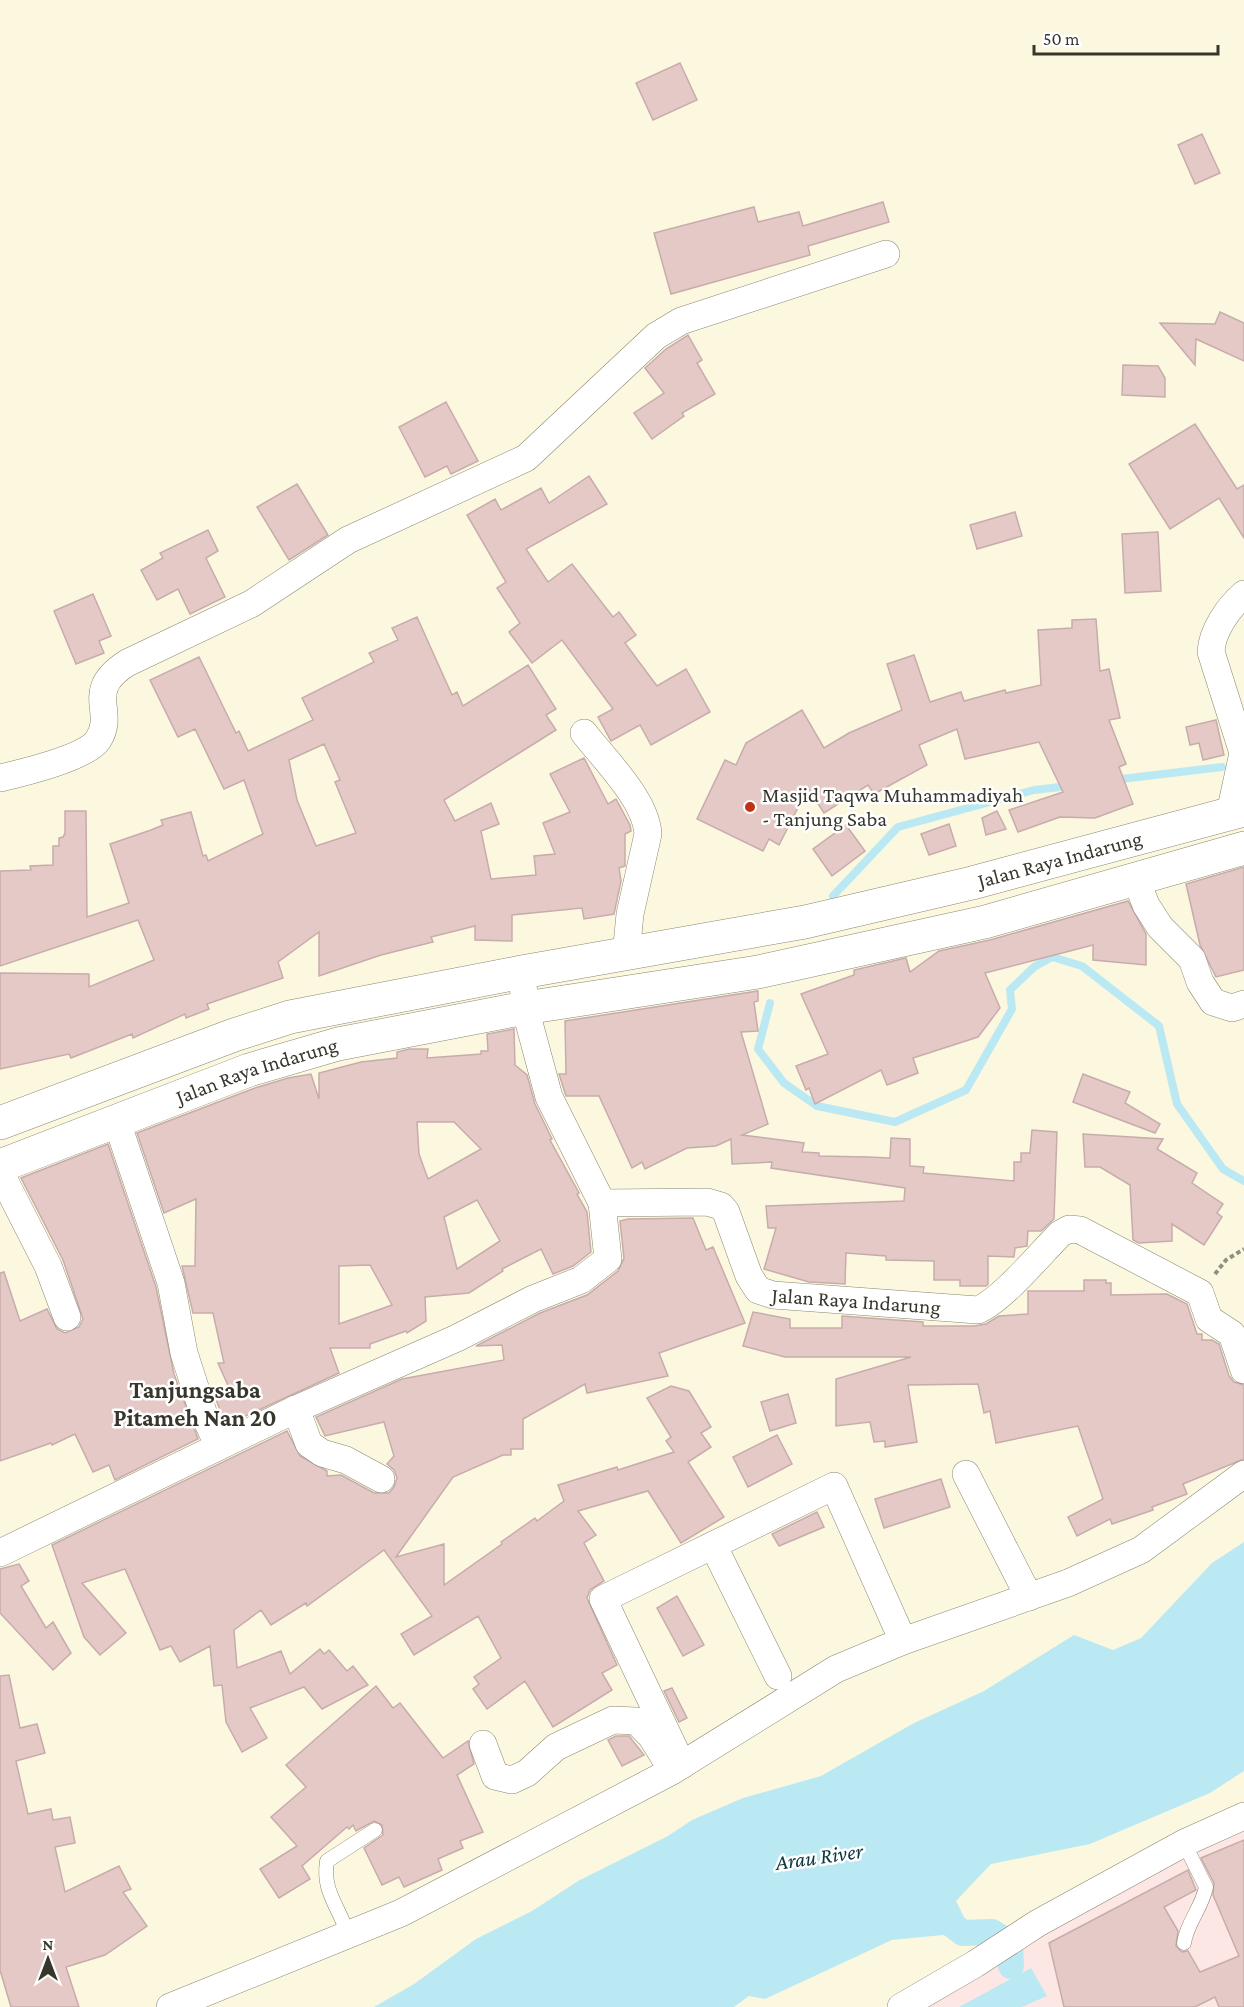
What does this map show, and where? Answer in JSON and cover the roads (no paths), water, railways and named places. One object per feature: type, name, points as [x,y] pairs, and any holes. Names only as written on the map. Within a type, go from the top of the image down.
[{"type":"highway","name":"Jalan Raya Indarung","points":[[0,1123],[234,1035],[290,1017],[522,972],[805,922],[939,891],[1237,812]]},
{"type":"highway","name":"Jalan Raya Indarung","points":[[0,1166],[249,1070],[338,1044],[525,1008],[758,972],[985,922],[1244,848]]},
{"type":"street","points":[[0,778],[70,756],[92,746],[99,739],[102,729],[105,681],[111,673],[127,663],[251,604],[348,540],[526,458],[656,336],[681,321],[886,254]]},
{"type":"street","points":[[1237,812],[1243,753],[1211,652],[1211,640],[1233,604],[1244,594]]},
{"type":"street","points":[[584,733],[637,802],[648,822],[648,834],[630,914],[626,955]]},
{"type":"street","points":[[1136,879],[1146,905],[1160,927],[1192,959],[1200,982],[1214,1002],[1232,1008],[1244,1004]]},
{"type":"street","points":[[0,1553],[200,1457],[218,1445],[457,1338],[594,1272],[608,1259],[602,1203],[549,1097],[525,1008],[522,972]]},
{"type":"street","points":[[117,1122],[171,1283],[184,1353],[203,1412],[218,1445]]},
{"type":"street","points":[[0,1172],[48,1266],[67,1317]]},
{"type":"street","name":"Jalan Raya Indarung","points":[[602,1203],[707,1202],[721,1206],[726,1212],[749,1276],[758,1290],[773,1295],[978,1310],[985,1307],[1060,1234],[1069,1229],[1080,1230],[1200,1293],[1209,1319],[1232,1334],[1244,1370]]},
{"type":"street","points":[[296,1409],[309,1444],[322,1453],[346,1460],[381,1479]]},
{"type":"street","points":[[966,1474],[1029,1597]]},
{"type":"street","points":[[170,2007],[401,1913],[677,1768],[836,1669],[903,1641],[1068,1583],[1141,1550],[1244,1474]]},
{"type":"street","points":[[677,1768],[603,1599],[834,1485],[903,1641]]},
{"type":"street","points":[[713,1545],[778,1676]]},
{"type":"street","points":[[483,1744],[495,1776],[512,1780],[527,1773],[556,1747],[613,1720],[636,1721],[677,1768]]},
{"type":"street","points":[[901,2007],[975,1964],[1038,1923],[1184,1844],[1244,1816]]},
{"type":"lane","points":[[348,1935],[341,1913],[328,1894],[325,1875],[327,1861],[375,1830]]},
{"type":"lane","points":[[1184,1844],[1206,1887],[1199,1908],[1186,1931],[1184,1943]]},
{"type":"water","name":"Arau River","points":[[1244,1542],[1244,1771],[1210,1793],[1090,1844],[991,1864],[956,1901],[964,1917],[947,1920],[963,1933],[892,1940],[765,1999],[749,1996],[734,2007],[374,2007],[414,1984],[476,1939],[532,1911],[578,1881],[668,1836],[692,1820],[743,1798],[821,1776],[914,1723],[984,1691],[1074,1635],[1113,1650],[1141,1638],[1212,1563]]},
{"type":"water","points":[[1031,1968],[1047,1996],[1022,2007],[959,2007]]},
{"type":"waterway","points":[[1113,780],[1222,767]]},
{"type":"waterway","points":[[833,896],[898,827],[1034,790],[1069,786]]},
{"type":"waterway","points":[[770,1003],[758,1049],[784,1083],[817,1106],[895,1122],[966,1090],[1012,1009],[1010,990],[1034,967],[1052,957],[1082,966],[1159,1026],[1177,1104],[1223,1169],[1244,1181]]},
{"type":"waterway","points":[[935,1912],[963,1933],[992,1932],[1003,1939]]},
{"type":"waterway","points":[[1010,1944],[1011,1966]]},
{"type":"place","name":"Masjid Taqwa Muhammadiyah - Tanjung Saba","points":[[750,807]]},
{"type":"district","name":"Tanjungsaba Pitameh Nan 20","points":[[195,1404]]}]
